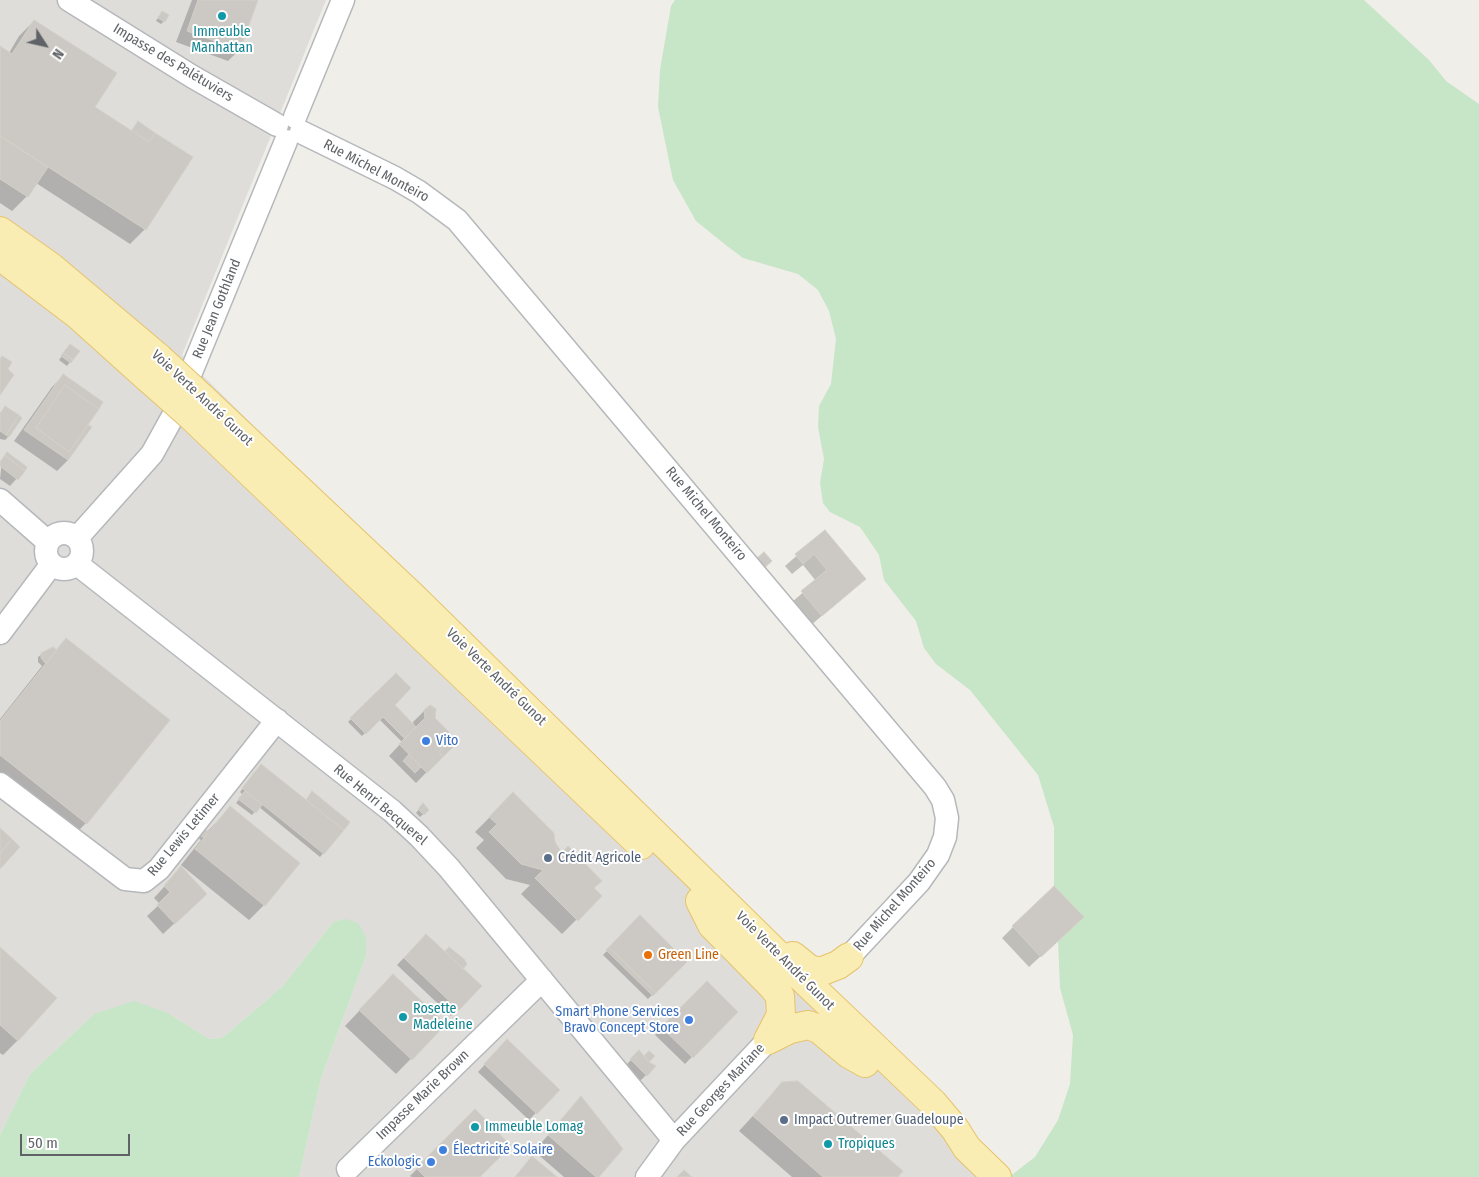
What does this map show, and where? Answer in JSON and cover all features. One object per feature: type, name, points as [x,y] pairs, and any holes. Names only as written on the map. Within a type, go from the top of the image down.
[{"type":"main road","name":"Voie Verte André Gunot","points":[[0,231],[51,267],[153,368],[404,588],[708,897],[867,1053],[918,1114],[945,1136],[967,1148],[996,1177]]},
{"type":"main road","name":"Voie Verte André Gunot","points":[[0,256],[78,316],[153,368]]},
{"type":"main road","points":[[768,1040],[781,1015],[780,996],[712,925],[708,897],[731,898],[808,969],[820,972],[827,971],[849,957]]},
{"type":"main road","points":[[768,1040],[790,1029],[808,1025],[819,1029],[849,1054],[867,1053],[837,1000],[837,981],[849,957]]},
{"type":"street","name":"Impasse des Palétuviers","points":[[69,0],[193,77],[290,129]]},
{"type":"street","name":"Rue Jean Gothland","points":[[77,538],[152,454],[173,416],[343,0]]},
{"type":"street","name":"Rue Michel Monteiro","points":[[290,129],[395,178],[419,192],[457,220],[936,787],[943,800],[947,818],[945,837],[938,855],[919,882],[849,957]]},
{"type":"street","points":[[0,500],[48,542]]},
{"type":"street","points":[[62,533],[77,538],[82,554],[77,564],[62,569],[52,564],[46,554],[48,542],[56,535],[62,533]]},
{"type":"street","points":[[0,633],[52,564]]},
{"type":"street","name":"Rue Henri Becquerel","points":[[77,564],[392,811],[419,836],[449,868],[674,1140]]},
{"type":"street","name":"Rue Lewis Letimer","points":[[0,784],[124,880],[144,881],[159,869],[277,720]]},
{"type":"street","name":"Impasse Marie Brown","points":[[348,1169],[542,980]]},
{"type":"street","name":"Rue Georges Mariane","points":[[647,1177],[674,1140],[768,1040]]},
{"type":"shaded area","points":[[0,0],[326,0],[182,355],[1012,1175],[1009,1177],[299,1177],[321,1078],[366,956],[333,922],[283,986],[222,1038],[209,1039],[168,1013],[94,1014],[30,1074],[0,1135]]},
{"type":"green space","points":[[675,0],[1364,0],[1429,60],[1446,81],[1479,104],[1479,1177],[1009,1177],[1035,1157],[1058,1120],[1070,1084],[1073,1035],[1060,988],[1058,941],[1084,917],[1054,886],[1054,827],[1038,775],[970,690],[936,664],[924,648],[916,621],[884,580],[879,555],[860,527],[830,512],[823,503],[820,483],[824,459],[818,427],[819,406],[831,384],[836,339],[829,311],[818,290],[798,274],[743,258],[727,246],[696,221],[673,180],[658,107],[660,70],[671,6]]},
{"type":"green space","points":[[346,919],[358,923],[366,937],[366,956],[321,1078],[299,1177],[0,1177],[0,1135],[30,1074],[94,1014],[134,1001],[168,1013],[209,1039],[222,1038],[283,986],[333,922]]},
{"type":"building","name":"Immeuble Manhattan","points":[[198,0],[258,0],[240,50],[187,31]]},
{"type":"building","points":[[162,11],[169,15],[165,22],[158,18]]},
{"type":"building","points":[[34,20],[117,73],[95,107],[149,142],[155,133],[193,157],[146,230],[0,136],[0,46],[12,54]]},
{"type":"building","points":[[138,121],[155,133],[149,142],[132,130]]},
{"type":"building","points":[[0,136],[48,167],[28,197],[0,179]]},
{"type":"building","points":[[70,344],[80,351],[73,360],[63,353]]},
{"type":"building","points":[[63,353],[73,360],[71,363],[61,356]]},
{"type":"building","points":[[2,356],[12,362],[8,369],[14,375],[0,395],[0,359]]},
{"type":"building","points":[[63,374],[103,402],[99,409],[65,385],[36,428],[69,452],[88,425],[92,427],[68,460],[24,430]]},
{"type":"building","points":[[65,385],[99,409],[69,452],[36,428]]},
{"type":"building","points":[[5,406],[19,415],[6,435],[0,431],[0,414]]},
{"type":"building","points":[[19,415],[22,418],[9,437],[6,435]]},
{"type":"building","points":[[7,452],[27,467],[25,471],[5,455]]},
{"type":"building","points":[[5,455],[25,471],[18,480],[0,466],[0,462]]},
{"type":"building","points":[[825,530],[866,579],[822,616],[801,591],[827,570],[814,554],[803,564],[795,554]]},
{"type":"building","points":[[764,552],[772,561],[763,569],[755,560]]},
{"type":"building","points":[[66,638],[170,720],[87,824],[0,755],[0,721]]},
{"type":"building","points":[[53,647],[57,650],[46,664],[41,658],[41,653]]},
{"type":"building","name":"Vito","points":[[396,673],[411,688],[395,705],[416,727],[405,739],[383,717],[366,734],[350,718]]},
{"type":"building","name":"Vito","points":[[430,705],[436,709],[435,718],[454,737],[439,752],[443,757],[427,773],[399,744],[425,718],[424,710]]},
{"type":"building","points":[[454,737],[459,741],[443,757],[439,752]]},
{"type":"building","points":[[409,754],[421,767],[415,773],[403,761]]},
{"type":"building","points":[[261,764],[344,830],[324,854],[242,788]]},
{"type":"building","points":[[245,791],[262,805],[256,813],[238,799]]},
{"type":"building","points":[[312,791],[350,822],[344,830],[306,800]]},
{"type":"building","name":"Crédit Agricole","points":[[513,792],[554,833],[555,842],[562,853],[568,846],[602,881],[594,888],[602,896],[578,921],[535,878],[543,870],[521,864],[489,832],[497,824],[489,817]]},
{"type":"building","points":[[423,803],[429,810],[424,815],[418,809]]},
{"type":"building","points":[[230,806],[300,863],[265,906],[195,849]]},
{"type":"building","points":[[200,825],[209,832],[204,838],[195,831]]},
{"type":"building","points":[[0,828],[12,839],[0,853]]},
{"type":"building","points":[[12,839],[20,847],[0,869],[0,853]]},
{"type":"building","points":[[181,866],[207,894],[175,924],[157,905],[170,892],[164,886]]},
{"type":"building","points":[[1054,886],[1084,917],[1041,957],[1012,926]]},
{"type":"building","points":[[640,915],[687,962],[656,993],[609,947]]},
{"type":"building","points":[[426,934],[482,986],[459,1010],[404,958]]},
{"type":"building","points":[[0,947],[57,998],[18,1041],[0,1025]]},
{"type":"building","points":[[449,947],[464,959],[467,964],[463,969],[445,951]]},
{"type":"building","points":[[609,947],[656,993],[653,996],[606,950]]},
{"type":"building","name":"Rosette Madeleine","points":[[393,974],[446,1024],[412,1060],[359,1010]]},
{"type":"building","points":[[707,981],[738,1012],[693,1058],[661,1027]]},
{"type":"building","points":[[507,1039],[560,1090],[537,1114],[484,1064]]},
{"type":"building","points":[[639,1050],[649,1062],[656,1066],[647,1076],[630,1059]]},
{"type":"building","points":[[649,1051],[655,1056],[649,1062],[644,1056]]},
{"type":"building","name":"Tropiques","points":[[798,1081],[903,1171],[898,1177],[823,1177],[753,1116],[782,1082]]},
{"type":"building","points":[[581,1096],[623,1149],[599,1177],[596,1177],[548,1135]]},
{"type":"building","name":"Immeuble Lomag","points":[[475,1109],[511,1146],[480,1177],[425,1177],[416,1168]]},
{"type":"building","points":[[532,1156],[557,1177],[515,1177]]},
{"type":"building","points":[[684,1170],[692,1177],[677,1177]]},
{"type":"place","name":"Immeuble Manhattan","points":[[222,16]]},
{"type":"place","name":"Vito","points":[[426,741]]},
{"type":"place","name":"Crédit Agricole","points":[[548,858]]},
{"type":"place","name":"Green Line","points":[[648,955]]},
{"type":"place","name":"Rosette Madeleine","points":[[403,1017]]},
{"type":"place","name":"Smart Phone Services Bravo Concept Store","points":[[689,1020]]},
{"type":"place","name":"Impact Outremer Guadeloupe","points":[[784,1120]]},
{"type":"place","name":"Immeuble Lomag","points":[[475,1127]]},
{"type":"place","name":"Tropiques","points":[[828,1144]]},
{"type":"place","name":"Électricité Solaire","points":[[443,1150]]},
{"type":"place","name":"Eckologic","points":[[431,1162]]}]
